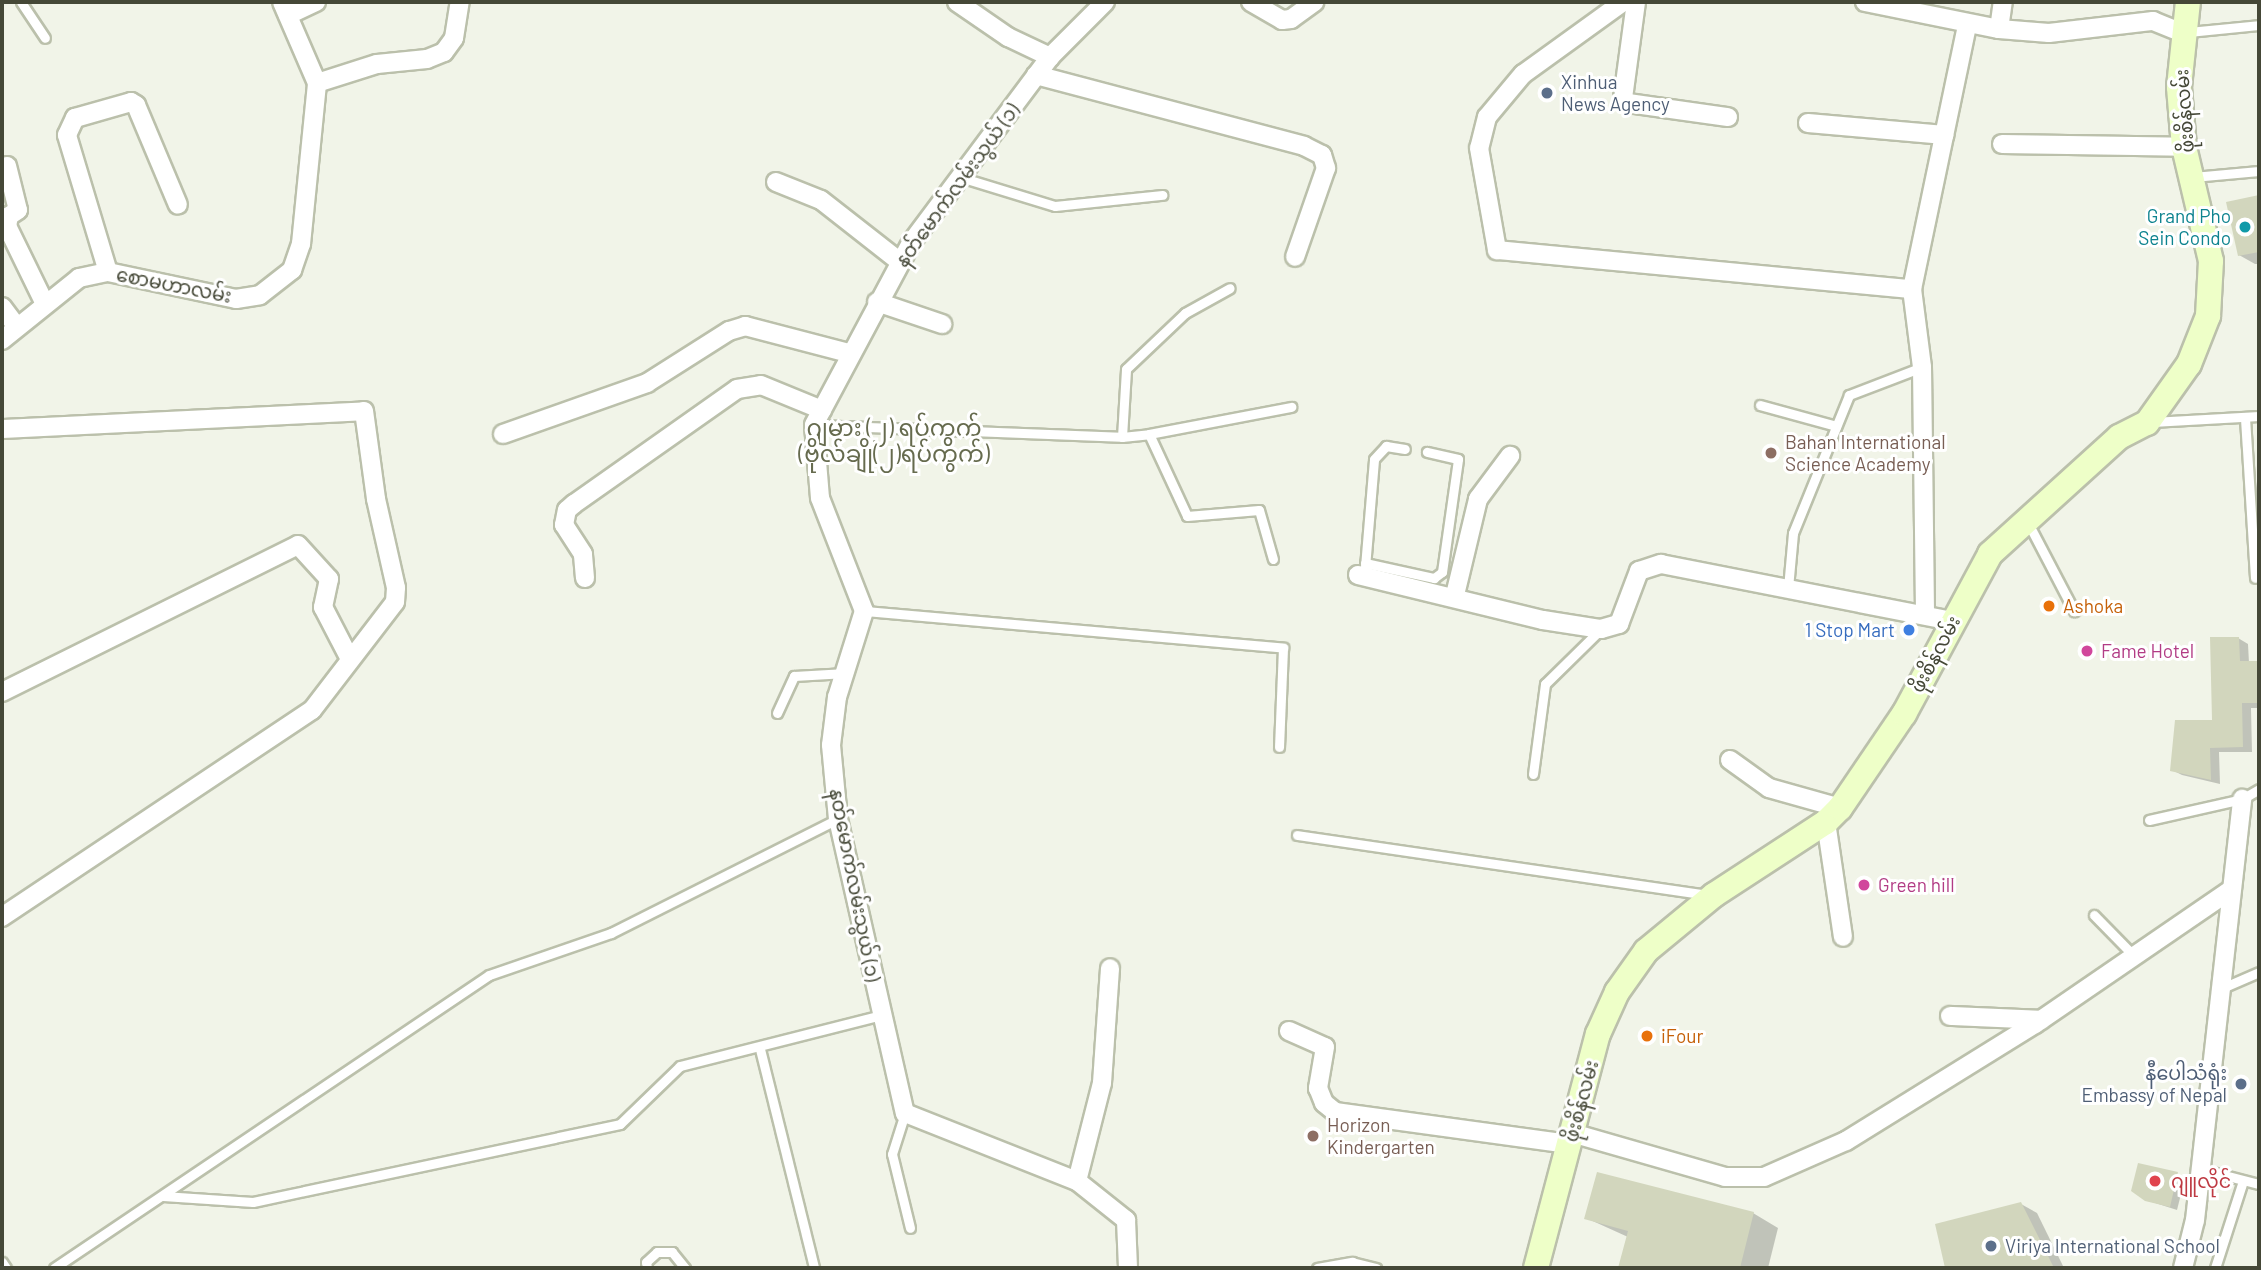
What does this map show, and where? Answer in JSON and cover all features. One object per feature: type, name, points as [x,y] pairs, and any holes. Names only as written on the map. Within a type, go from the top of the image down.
[{"type":"main road","name":"ဖိုးစိန်လမ်း","points":[[1536,1268],[1598,1034],[1617,992],[1657,939],[1714,895],[1833,815],[1904,714],[1990,554],[2119,437],[2147,423],[2189,365],[2208,316],[2211,261],[2184,147],[2179,87],[2188,2]]},
{"type":"street","points":[[285,8],[316,2]]},
{"type":"street","points":[[317,83],[377,64],[427,59],[444,52],[454,38],[460,2]]},
{"type":"street","points":[[957,2],[1008,37],[1049,57]]},
{"type":"street","name":"နတ်မောက်လမ်းသွယ် (၁)","points":[[818,417],[849,353],[900,262],[1049,57],[1105,2]]},
{"type":"street","points":[[1251,2],[1282,20],[1291,19],[1314,2]]},
{"type":"street","points":[[1623,2],[1532,67],[1487,117],[1479,148],[1497,250],[1912,289]]},
{"type":"street","points":[[1636,2],[1623,98],[1628,103],[1728,117]]},
{"type":"street","points":[[1865,2],[1967,25],[1999,29],[2049,33],[2153,22],[2183,33]]},
{"type":"street","points":[[1999,29],[2003,2]]},
{"type":"street","name":"စောမဟာလမ်း","points":[[2,340],[79,278],[108,272],[236,299],[260,295],[292,270],[301,244],[317,83],[285,8]]},
{"type":"street","points":[[1925,612],[1922,367],[1912,289],[1967,25]]},
{"type":"street","points":[[1036,75],[1304,146],[1322,155],[1326,168],[1295,257]]},
{"type":"street","points":[[108,272],[67,135],[75,118],[131,102],[136,105],[178,205]]},
{"type":"street","points":[[1808,123],[1944,135]]},
{"type":"street","points":[[2002,144],[2184,147]]},
{"type":"street","points":[[7,166],[18,210],[9,216],[7,226],[45,304]]},
{"type":"street","points":[[776,182],[821,200],[900,262]]},
{"type":"street","points":[[877,302],[942,324]]},
{"type":"street","points":[[2,307],[17,327]]},
{"type":"street","points":[[503,434],[647,383],[723,335],[746,326],[849,353]]},
{"type":"street","points":[[585,578],[583,554],[564,525],[567,510],[737,389],[761,385],[818,417],[820,498],[864,611]]},
{"type":"street","points":[[2,429],[364,411],[376,499],[396,589],[395,602],[312,710],[2,917]]},
{"type":"street","points":[[1455,595],[1478,499],[1510,456]]},
{"type":"street","points":[[2,692],[298,545],[329,579],[323,607],[350,659]]},
{"type":"street","points":[[1362,572],[1543,620],[1601,629],[1619,624],[1639,571],[1661,564],[1925,612],[1952,621]]},
{"type":"street","name":"နတ်မောက်လမ်းသွယ် (၁)","points":[[864,611],[837,697],[831,745],[838,819],[905,1113]]},
{"type":"street","points":[[1730,760],[1769,788],[1833,815],[1843,937]]},
{"type":"street","points":[[2183,1268],[2201,1170],[2242,799]]},
{"type":"street","points":[[1289,1031],[1325,1047],[1318,1087],[1324,1103],[1335,1112],[1571,1139],[1726,1177],[1764,1177],[1846,1141],[2041,1020],[2231,890]]},
{"type":"street","points":[[1077,1181],[1102,1083],[1110,968]]},
{"type":"street","points":[[1950,1016],[2041,1020]]},
{"type":"street","points":[[905,1113],[1077,1181],[1126,1220],[1128,1268]]},
{"type":"lane","points":[[22,2],[45,38]]},
{"type":"lane","points":[[2183,33],[2259,25]]},
{"type":"lane","points":[[2192,177],[2259,171]]},
{"type":"lane","points":[[960,177],[1055,206],[1162,195]]},
{"type":"lane","points":[[1122,437],[1126,369],[1185,313],[1230,288]]},
{"type":"lane","points":[[1788,588],[1793,533],[1849,395],[1922,367]]},
{"type":"lane","points":[[1760,405],[1836,426]]},
{"type":"lane","points":[[818,417],[1122,437],[1291,407]]},
{"type":"lane","points":[[2147,423],[2259,416]]},
{"type":"lane","points":[[2245,418],[2255,578]]},
{"type":"lane","points":[[1149,434],[1187,516],[1259,510],[1273,559]]},
{"type":"lane","points":[[1405,449],[1386,446],[1374,459],[1362,572],[1434,578],[1442,572],[1458,459],[1427,452]]},
{"type":"lane","points":[[2026,519],[2074,611]]},
{"type":"lane","points":[[864,611],[1283,648],[1279,747]]},
{"type":"lane","points":[[1533,774],[1545,684],[1601,629]]},
{"type":"lane","points":[[777,713],[794,676],[846,673]]},
{"type":"lane","points":[[2149,820],[2242,799],[2259,789]]},
{"type":"lane","points":[[54,1268],[489,975],[611,933],[838,819]]},
{"type":"lane","points":[[1297,835],[1714,895]]},
{"type":"lane","points":[[2094,915],[2136,957]]},
{"type":"lane","points":[[2220,989],[2259,972]]},
{"type":"lane","points":[[163,1196],[253,1202],[620,1124],[680,1066],[760,1049],[882,1015]]},
{"type":"lane","points":[[760,1049],[814,1268]]},
{"type":"lane","points":[[905,1113],[892,1154],[910,1228]]},
{"type":"lane","points":[[2201,1170],[2259,1184]]},
{"type":"lane","points":[[2215,1268],[2243,1181]]},
{"type":"lane","points":[[647,1268],[646,1262],[657,1252],[672,1252],[685,1268]]},
{"type":"lane","points":[[2,1262],[6,1268]]},
{"type":"lane","points":[[1317,1268],[1352,1262],[1376,1268]]},
{"type":"building","name":"Grand Pho Sein Condo","points":[[2259,195],[2259,252],[2238,256],[2226,202]]},
{"type":"building","points":[[2210,637],[2239,637],[2240,661],[2259,661],[2259,703],[2242,703],[2243,747],[2210,748],[2211,780],[2170,771],[2175,720],[2212,720]]},
{"type":"building","name":"ဂျူလိုင်","points":[[2138,1163],[2178,1172],[2170,1207],[2145,1201],[2131,1191]]},
{"type":"building","points":[[1597,1172],[1754,1212],[1740,1268],[1618,1268],[1628,1231],[1584,1219]]},
{"type":"building","name":"Viriya International School","points":[[2021,1202],[2054,1268],[1945,1268],[1935,1224]]},
{"type":"place","name":"Xinhua News Agency","points":[[1547,93]]},
{"type":"place","name":"Grand Pho Sein Condo","points":[[2245,227]]},
{"type":"place","name":"Bahan International Science Academy","points":[[1771,453]]},
{"type":"place","name":"Ashoka","points":[[2049,606]]},
{"type":"place","name":"1 Stop Mart","points":[[1909,630]]},
{"type":"place","name":"Fame Hotel","points":[[2087,651]]},
{"type":"place","name":"Green hill","points":[[1864,885]]},
{"type":"place","name":"iFour","points":[[1647,1036]]},
{"type":"place","name":"နီပေါသံရုံး Embassy of Nepal","points":[[2241,1084]]},
{"type":"place","name":"Horizon Kindergarten","points":[[1313,1136]]},
{"type":"place","name":"ဂျူလိုင်","points":[[2155,1181]]},
{"type":"place","name":"Viriya International School","points":[[1991,1246]]},
{"type":"district","name":"ဂျမား (၂) ရပ်ကွက် (ဗိုလ်ချို(၂)ရပ်ကွက်)","points":[[894,440]]}]
